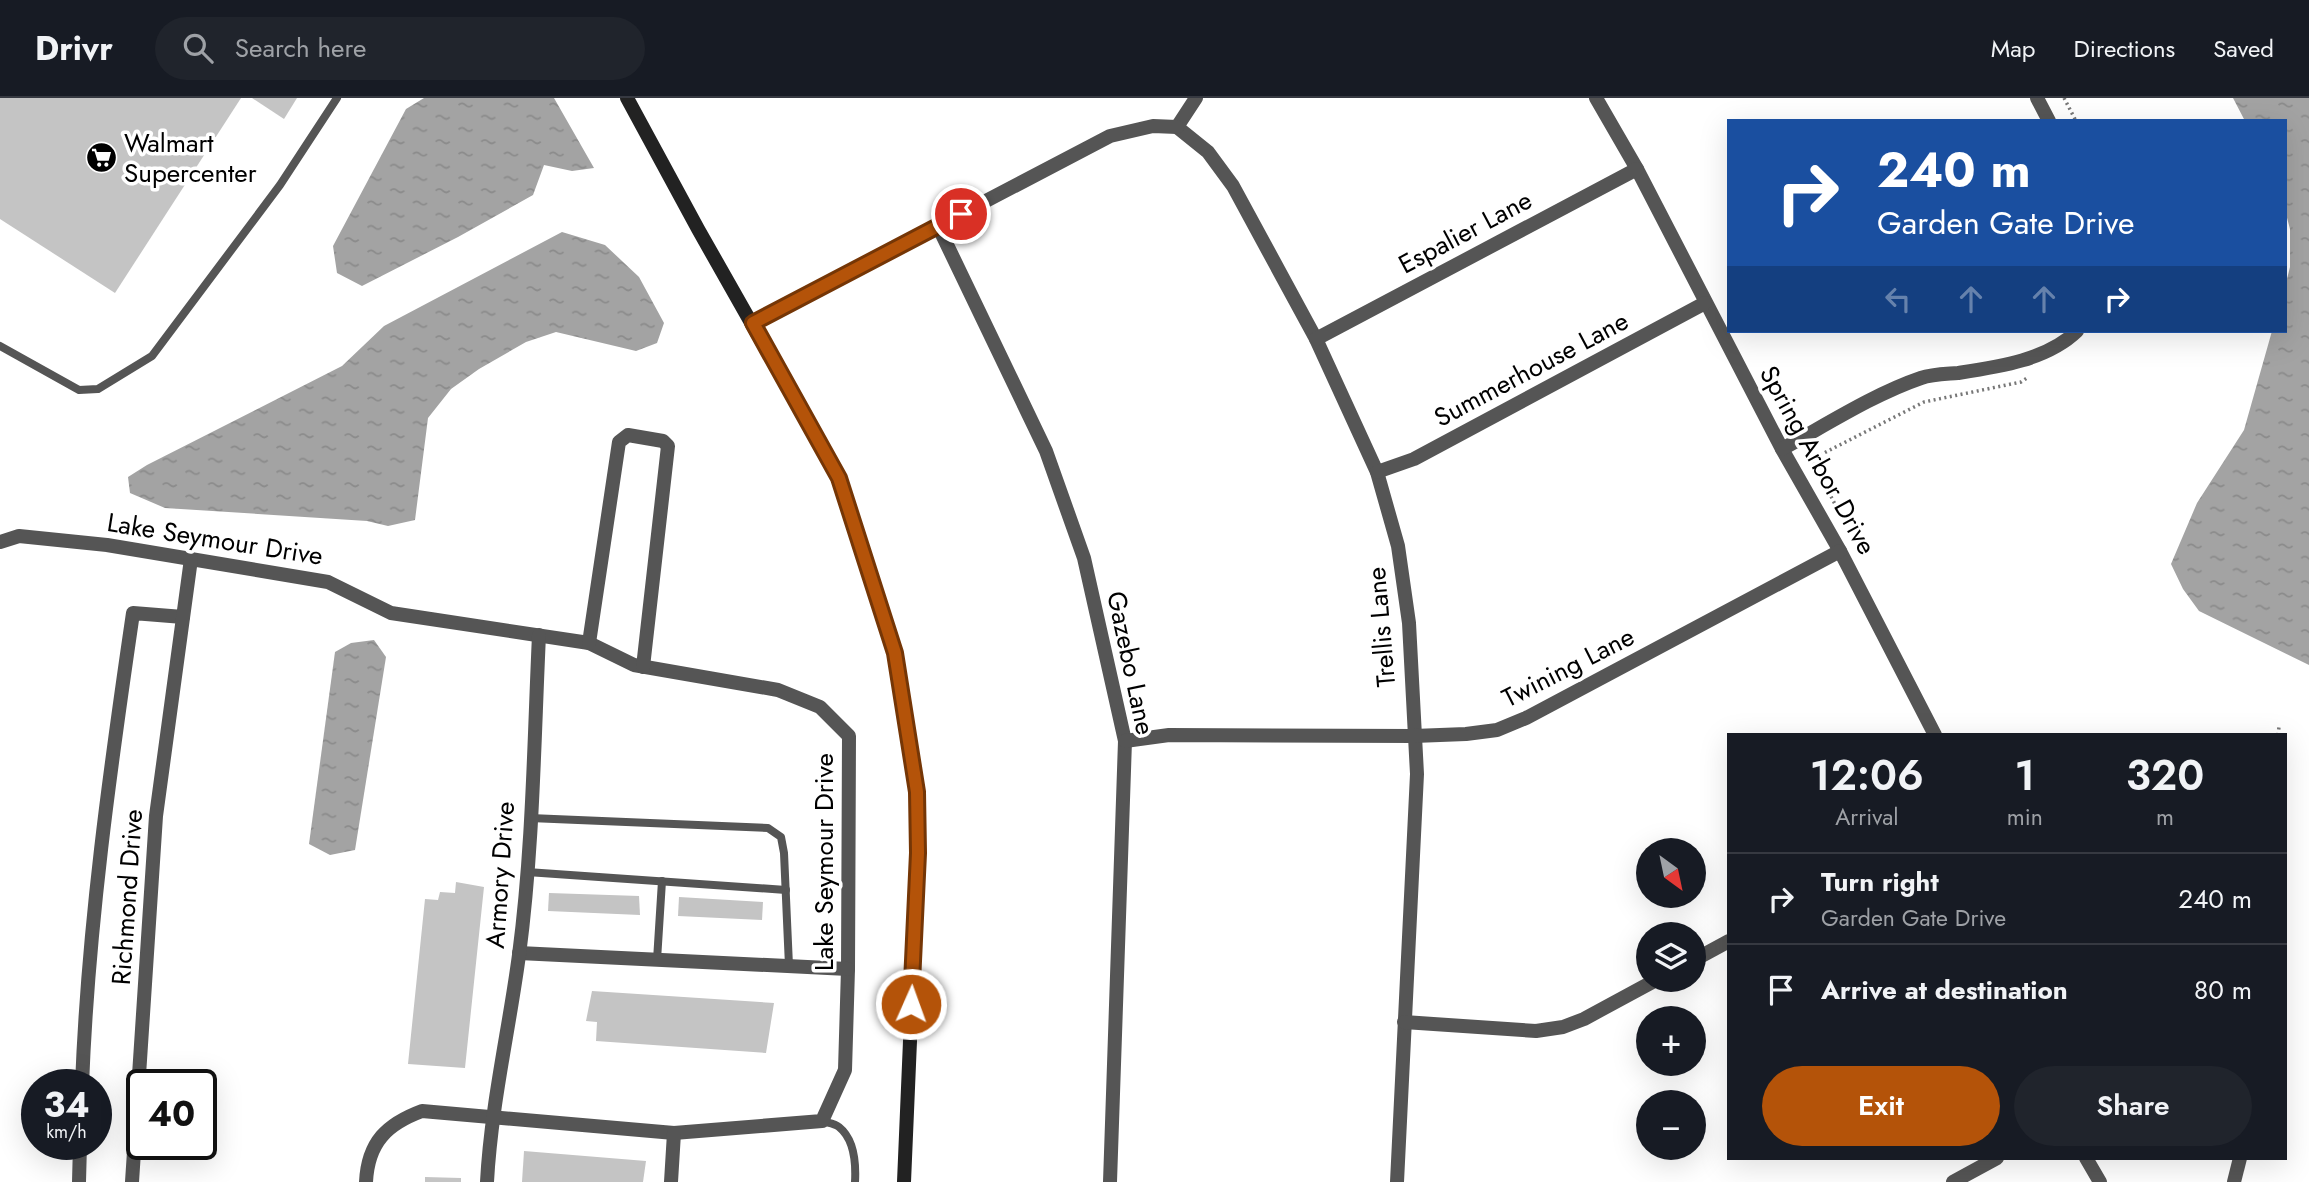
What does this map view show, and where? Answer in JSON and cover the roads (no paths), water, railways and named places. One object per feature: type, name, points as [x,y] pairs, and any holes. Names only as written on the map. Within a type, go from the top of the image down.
[{"type":"street","points":[[628,98],[698,229],[839,478],[895,653],[918,804],[904,1182]]},
{"type":"street","points":[[753,323],[1110,136],[1153,126],[1177,127],[1196,98]]},
{"type":"street","name":"Spring Arbor Drive","points":[[1597,98],[1637,169],[1782,449],[1840,551],[1934,733]]},
{"type":"street","points":[[2037,98],[2048,119]]},
{"type":"street","name":"Trellis Lane","points":[[1177,127],[1208,152],[1233,186],[1316,339],[1377,472],[1398,546],[1409,623],[1417,774],[1397,1182]]},
{"type":"street","name":"Espalier Lane","points":[[1316,339],[1637,169]]},
{"type":"street","name":"Gazebo Lane","points":[[938,226],[1046,451],[1084,558],[1125,741],[1110,1182]]},
{"type":"street","name":"Summerhouse Lane","points":[[1377,472],[1414,459],[1705,303]]},
{"type":"street","points":[[1782,449],[1855,409],[1922,377],[1996,368],[2032,357],[2067,341],[2075,333]]},
{"type":"street","points":[[589,643],[619,442],[628,435],[663,440],[668,446],[643,667]]},
{"type":"street","name":"Lake Seymour Drive","points":[[0,542],[19,536],[107,545],[328,582],[390,613],[589,643],[634,665],[778,690],[820,707],[849,736],[845,1070],[822,1121]]},
{"type":"street","name":"Twining Lane","points":[[1125,741],[1169,735],[1414,736],[1497,730],[1527,718],[1840,551]]},
{"type":"street","name":"Richmond Drive","points":[[132,1182],[156,816],[191,559]]},
{"type":"street","name":"Richmond Drive","points":[[83,1069],[85,1002],[110,765],[133,613],[183,617]]},
{"type":"street","name":"Armory Drive","points":[[487,1182],[519,953],[530,818],[539,635]]},
{"type":"street","points":[[1706,953],[1727,942]]},
{"type":"street","points":[[519,953],[848,969]]},
{"type":"street","points":[[1404,1022],[1536,1031],[1563,1027],[1636,991]]},
{"type":"street","points":[[366,1182],[367,1167],[384,1132],[401,1119],[422,1111],[674,1133],[822,1121]]},
{"type":"street","points":[[671,1182],[674,1133]]},
{"type":"street","points":[[79,1182],[80,1160]]},
{"type":"street","points":[[1953,1182],[1993,1160]]},
{"type":"street","points":[[2086,1160],[2100,1182]]},
{"type":"street","points":[[2234,1182],[2240,1160]]},
{"type":"lane","points":[[0,346],[79,390],[98,389],[152,356],[280,185],[337,98]]},
{"type":"lane","points":[[530,818],[768,828],[781,837],[785,853],[789,966]]},
{"type":"lane","points":[[526,872],[786,890]]},
{"type":"lane","points":[[657,960],[662,881]]},
{"type":"lane","points":[[822,1121],[837,1125],[846,1135],[856,1163],[855,1182]]},
{"type":"water","points":[[424,98],[554,98],[594,168],[572,171],[544,165],[533,195],[362,286],[337,273],[333,246],[406,109]]},
{"type":"water","points":[[2233,98],[2309,98],[2309,665],[2199,611],[2183,589],[2171,564],[2197,503],[2244,430],[2271,333],[2287,333],[2290,229],[2287,218],[2287,119],[2244,119]]},
{"type":"water","points":[[562,232],[605,245],[639,277],[664,323],[657,343],[636,351],[556,332],[526,342],[451,389],[428,418],[415,520],[388,526],[367,521],[165,508],[130,493],[128,477],[147,465],[342,366],[384,326]]},
{"type":"water","points":[[374,640],[386,657],[355,850],[330,855],[309,844],[335,652],[351,643]]},
{"type":"place","name":"Walmart Supercenter","points":[[101,158]]}]
